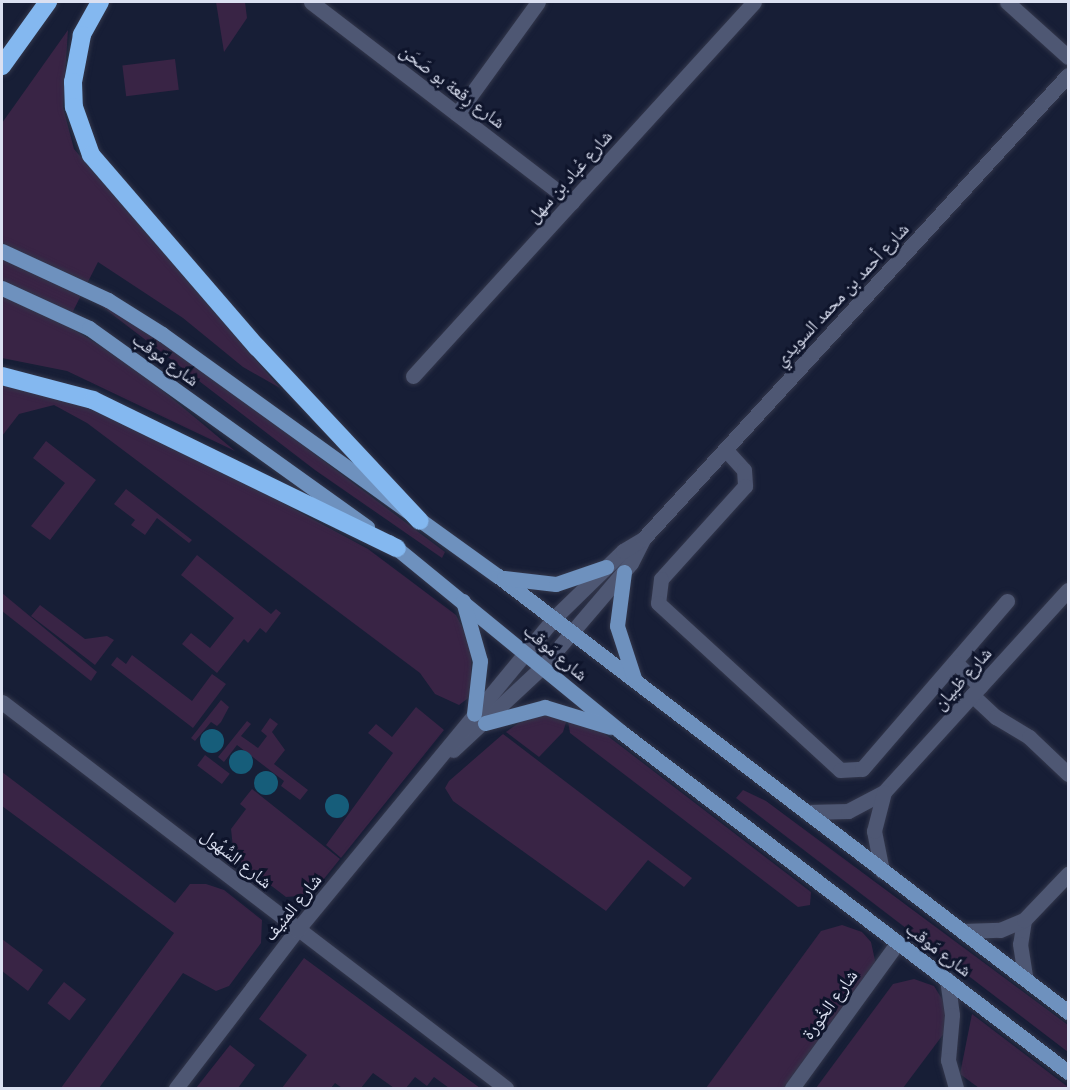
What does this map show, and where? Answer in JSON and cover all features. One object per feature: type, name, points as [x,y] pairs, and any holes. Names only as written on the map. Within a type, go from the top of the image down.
[{"type":"highway","points":[[2,66],[48,2]]},
{"type":"highway","points":[[100,2],[82,35],[73,82],[74,107],[91,155],[257,347],[420,521]]},
{"type":"highway","points":[[2,376],[48,384],[93,400],[397,549]]},
{"type":"main road","name":"شارع مَوقب","points":[[2,251],[108,300],[498,576],[1068,1012]]},
{"type":"main road","name":"شارع مَوقب","points":[[2,288],[89,328],[397,549],[621,732],[1068,1072]]},
{"type":"main road","points":[[498,576],[556,584],[606,567]]},
{"type":"main road","points":[[624,572],[617,626],[635,681]]},
{"type":"main road","points":[[463,601],[480,661],[479,718],[545,707],[621,732]]},
{"type":"street","name":"شارع رِقعة بو صَحَن","points":[[311,2],[572,202]]},
{"type":"street","points":[[457,114],[538,2]]},
{"type":"street","name":"شارع عُباد بن سهل","points":[[413,376],[754,2]]},
{"type":"street","points":[[1007,2],[1068,57]]},
{"type":"street","name":"شارع أحمد بن محمد السويدي","points":[[554,618],[606,567],[643,539],[1068,75]]},
{"type":"street","points":[[725,449],[744,470],[744,486],[662,579],[656,592],[660,607],[834,766],[848,772],[862,769],[1007,601]]},
{"type":"street","name":"شارع أحمد بن محمد السويدي","points":[[572,633],[624,572],[643,539]]},
{"type":"street","name":"شارع ظبيان","points":[[806,812],[848,811],[884,792],[1068,590]]},
{"type":"street","name":"شارع المنيف","points":[[176,1089],[297,930],[479,718],[525,652],[554,618]]},
{"type":"street","name":"شارع المنيف","points":[[479,718],[543,666],[572,633]]},
{"type":"street","points":[[955,662],[996,717],[1029,737],[1068,774]]},
{"type":"street","name":"شارع السُّهُول","points":[[2,702],[506,1089]]},
{"type":"street","name":"شارع ظبيان","points":[[882,871],[874,831],[884,792]]},
{"type":"street","points":[[962,931],[1000,930],[1024,921],[1068,874]]},
{"type":"street","points":[[1024,921],[1020,944],[1026,980]]},
{"type":"street","name":"شارع الخُورة","points":[[792,1089],[898,942]]},
{"type":"street","points":[[947,979],[952,1014],[948,1060],[956,1089]]},
{"type":"shaded area","points":[[216,2],[245,2],[247,18],[224,52]]},
{"type":"shaded area","points":[[68,30],[63,107],[74,149],[280,388],[243,367],[183,318],[98,262],[66,325],[131,364],[235,451],[67,371],[2,358],[2,123]]},
{"type":"shaded area","points":[[175,59],[179,90],[126,96],[122,65]]},
{"type":"shaded area","points":[[91,298],[176,350],[445,552],[442,558],[315,470]]},
{"type":"shaded area","points":[[2,384],[49,388],[136,424],[368,549],[456,615],[471,644],[471,696],[459,705],[435,694],[420,673],[87,423],[54,405],[19,414],[2,436]]},
{"type":"shaded area","points":[[46,441],[96,480],[50,540],[31,526],[65,483],[33,458]]},
{"type":"shaded area","points":[[126,489],[192,540],[189,543],[157,518],[145,535],[131,525],[135,520],[114,504]]},
{"type":"shaded area","points":[[197,555],[271,614],[276,609],[281,613],[266,633],[260,628],[248,643],[244,639],[217,673],[182,644],[191,633],[210,648],[234,618],[181,575]]},
{"type":"shaded area","points":[[2,593],[97,672],[91,681],[2,611]]},
{"type":"shaded area","points":[[40,605],[85,639],[107,636],[114,640],[95,665],[31,616]]},
{"type":"shaded area","points":[[132,655],[192,701],[212,674],[226,684],[193,728],[111,665],[117,657],[126,664]]},
{"type":"shaded area","points":[[221,700],[229,707],[221,722],[217,726],[211,722],[195,741],[191,738]]},
{"type":"shaded area","points":[[416,707],[444,730],[341,858],[326,845],[393,753],[368,733],[376,724],[392,737]]},
{"type":"shaded area","points":[[531,714],[568,716],[563,732],[539,757],[506,732]]},
{"type":"shaded area","points":[[583,717],[811,892],[810,905],[798,907],[570,733],[568,721]]},
{"type":"shaded area","points":[[270,718],[278,724],[272,732],[285,750],[274,764],[308,790],[300,800],[281,786],[284,781],[237,745],[224,762],[218,757],[247,721],[251,724],[241,736],[258,748],[267,736],[261,731]]},
{"type":"shaded area","points":[[503,734],[692,878],[684,887],[648,860],[606,911],[453,801],[445,788],[449,781]]},
{"type":"shaded area","points":[[205,755],[230,774],[222,784],[197,765]]},
{"type":"shaded area","points":[[2,772],[175,903],[190,884],[206,884],[224,890],[262,920],[261,943],[229,986],[216,991],[183,973],[99,1088],[61,1088],[174,933],[2,806]]},
{"type":"shaded area","points":[[252,789],[340,859],[311,895],[286,897],[234,857],[231,829],[246,809],[240,804]]},
{"type":"shaded area","points":[[743,790],[766,801],[1068,1025],[1068,1052],[736,798]]},
{"type":"shaded area","points":[[842,925],[862,932],[871,942],[876,965],[793,1088],[706,1088],[821,931]]},
{"type":"shaded area","points":[[2,939],[43,970],[28,991],[2,971]]},
{"type":"shaded area","points":[[304,958],[480,1088],[449,1088],[434,1077],[427,1086],[415,1077],[406,1088],[394,1088],[373,1073],[361,1088],[342,1088],[335,1083],[331,1088],[282,1088],[307,1055],[259,1019]]},
{"type":"shaded area","points":[[914,979],[934,986],[947,1007],[945,1032],[903,1088],[816,1088],[893,984]]},
{"type":"shaded area","points":[[64,982],[86,999],[69,1021],[47,1003]]},
{"type":"shaded area","points":[[972,1014],[1068,1088],[979,1088],[960,1074]]},
{"type":"shaded area","points":[[230,1045],[255,1065],[238,1088],[196,1088]]},
{"type":"water","points":[[212,729],[220,733],[224,741],[220,749],[212,753],[204,749],[200,741],[204,733]]},
{"type":"water","points":[[241,750],[249,754],[253,762],[249,770],[241,774],[233,770],[229,762],[233,754]]},
{"type":"water","points":[[266,771],[274,775],[278,783],[274,791],[266,795],[258,791],[254,783],[258,775]]},
{"type":"water","points":[[337,794],[345,798],[349,806],[345,814],[337,818],[329,814],[325,806],[329,798]]}]
